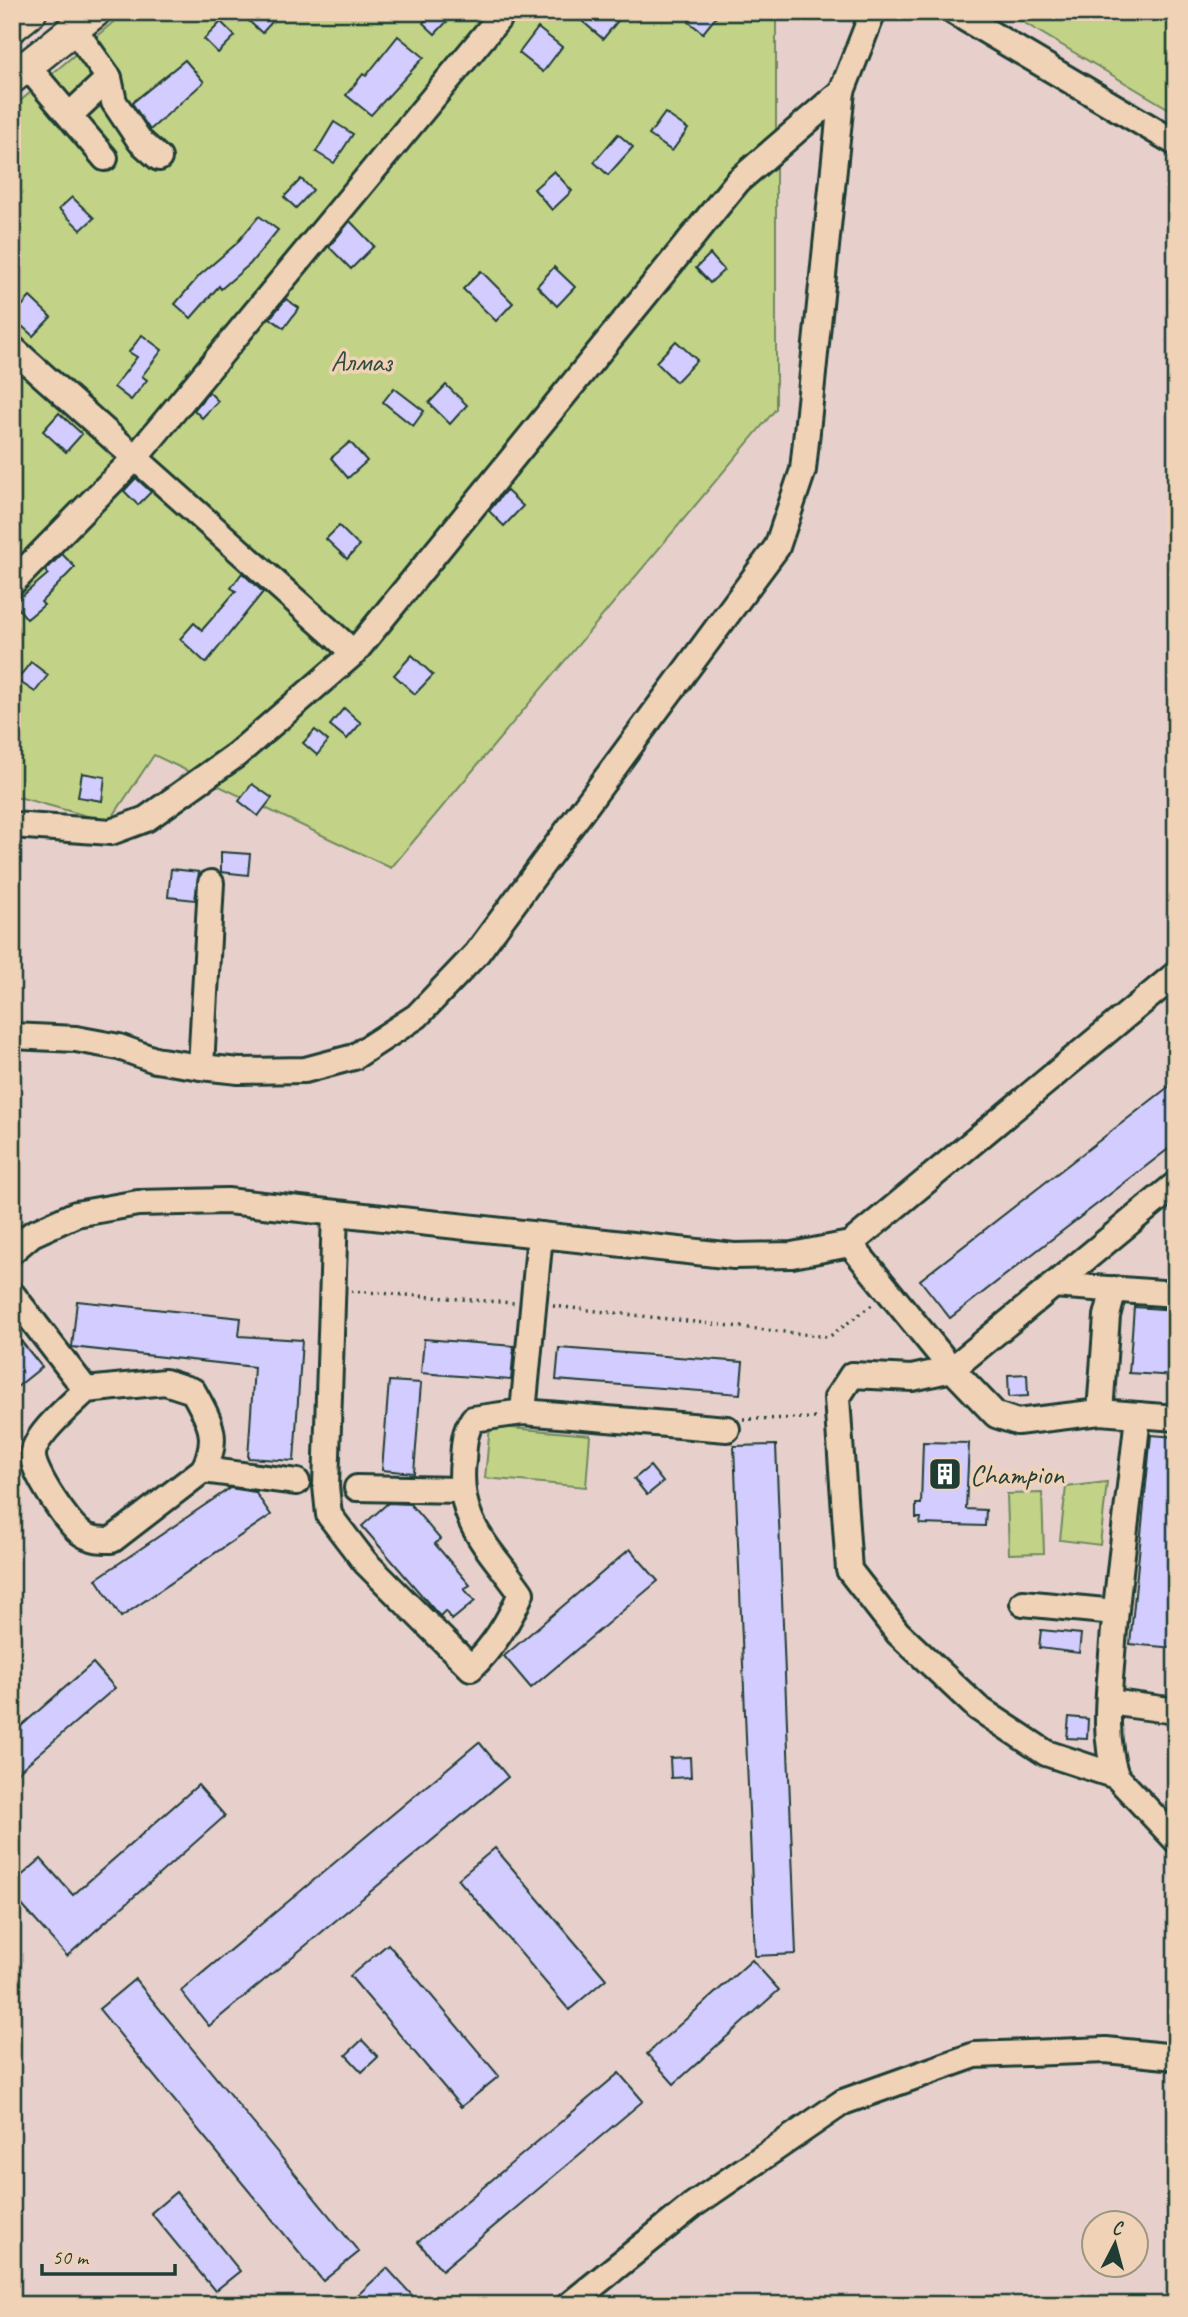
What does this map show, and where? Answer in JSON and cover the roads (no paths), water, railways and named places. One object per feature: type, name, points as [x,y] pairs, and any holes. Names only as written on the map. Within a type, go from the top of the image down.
[{"type":"main road","points":[[12,27],[31,12]]},
{"type":"main road","points":[[20,72],[84,21]]},
{"type":"street","points":[[12,583],[135,458],[504,12]]},
{"type":"street","points":[[12,1036],[76,1039],[120,1047],[155,1060],[201,1067],[305,1070],[354,1057],[417,1016],[477,953],[777,547],[803,470],[842,91],[873,12]]},
{"type":"street","points":[[954,12],[1176,143]]},
{"type":"street","points":[[84,21],[109,78],[114,102],[140,141],[159,158]]},
{"type":"street","points":[[20,72],[71,114],[105,158]]},
{"type":"street","points":[[71,114],[109,78]]},
{"type":"street","points":[[12,825],[111,832],[146,819],[236,755],[354,653],[738,181],[842,91]]},
{"type":"street","points":[[12,348],[354,653]]},
{"type":"street","points":[[201,1067],[211,883]]},
{"type":"street","points":[[12,1251],[32,1234],[76,1214],[138,1203],[227,1201],[734,1256],[792,1255],[850,1244],[1174,978]]},
{"type":"street","points":[[1116,1776],[1046,1753],[978,1708],[898,1633],[849,1570],[837,1398],[852,1375],[912,1378],[952,1369],[1176,1184]]},
{"type":"street","points":[[335,1213],[326,1486],[329,1515],[365,1562],[471,1668],[482,1657],[508,1619],[521,1594],[471,1525],[460,1490],[466,1429],[473,1419],[523,1412],[727,1429]]},
{"type":"street","points":[[523,1412],[540,1235]]},
{"type":"street","points":[[850,1244],[952,1369],[996,1415],[1017,1422],[1100,1412],[1176,1418]]},
{"type":"street","points":[[1054,1285],[1176,1294]]},
{"type":"street","points":[[1100,1412],[1107,1316],[1114,1289]]},
{"type":"street","points":[[12,1294],[86,1390]]},
{"type":"street","points":[[165,1382],[193,1391],[212,1424],[212,1455],[203,1470],[112,1540],[96,1540],[80,1533],[41,1481],[32,1456],[38,1439],[86,1390],[165,1382]]},
{"type":"street","points":[[1138,1415],[1115,1612],[1109,1702],[1109,1754],[1116,1776],[1176,1839]]},
{"type":"street","points":[[203,1470],[297,1482]]},
{"type":"street","points":[[358,1488],[460,1490]]},
{"type":"street","points":[[1023,1604],[1115,1612]]},
{"type":"street","points":[[1109,1702],[1176,1710]]},
{"type":"street","points":[[569,2305],[694,2205],[843,2102],[975,2055],[1106,2050],[1176,2057]]},
{"type":"place","name":"Champion","points":[[945,1474]]},
{"type":"park label","name":"Алмаз","points":[[361,361]]}]
